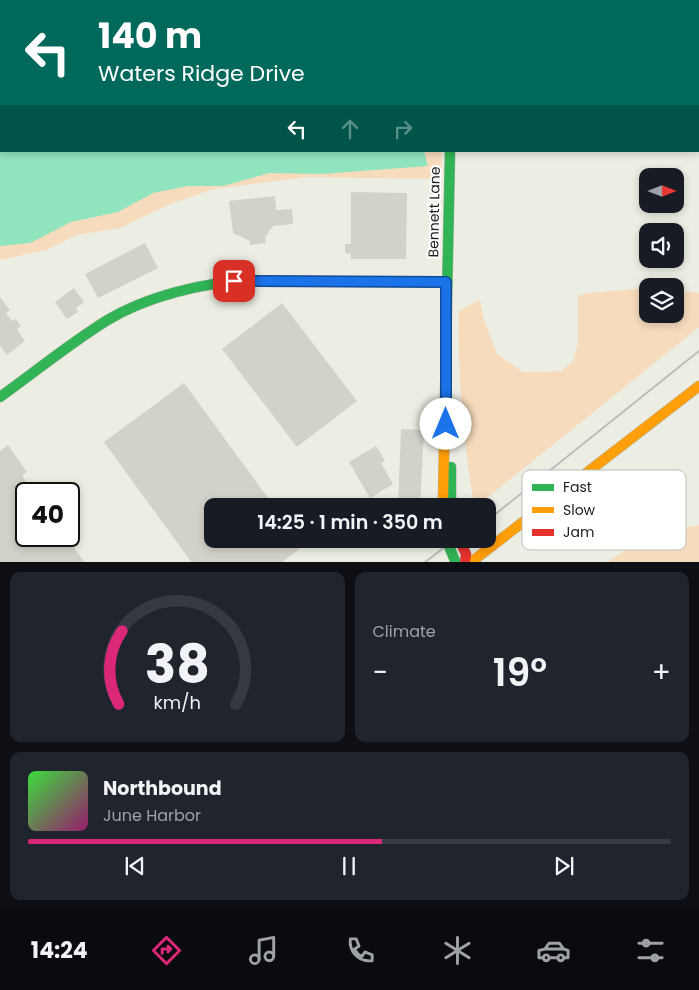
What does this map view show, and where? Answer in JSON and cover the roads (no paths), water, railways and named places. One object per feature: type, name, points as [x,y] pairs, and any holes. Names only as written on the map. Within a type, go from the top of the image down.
[{"type":"street","name":"Bennett Lane","points":[[443,498],[450,152]]},
{"type":"street","points":[[0,397],[106,321],[131,308],[189,289],[234,281],[446,282]]},
{"type":"street","points":[[590,470],[699,386]]},
{"type":"street","name":"Bennett Lane","points":[[446,424],[450,462],[451,498]]},
{"type":"street","points":[[470,562],[522,522]]},
{"type":"street","points":[[449,548],[454,562],[456,562]]},
{"type":"street","points":[[463,548],[466,554],[465,562]]},
{"type":"railway","points":[[550,470],[699,351]]},
{"type":"railway","points":[[496,514],[522,493]]},
{"type":"railway","points":[[425,562],[443,548]]}]
